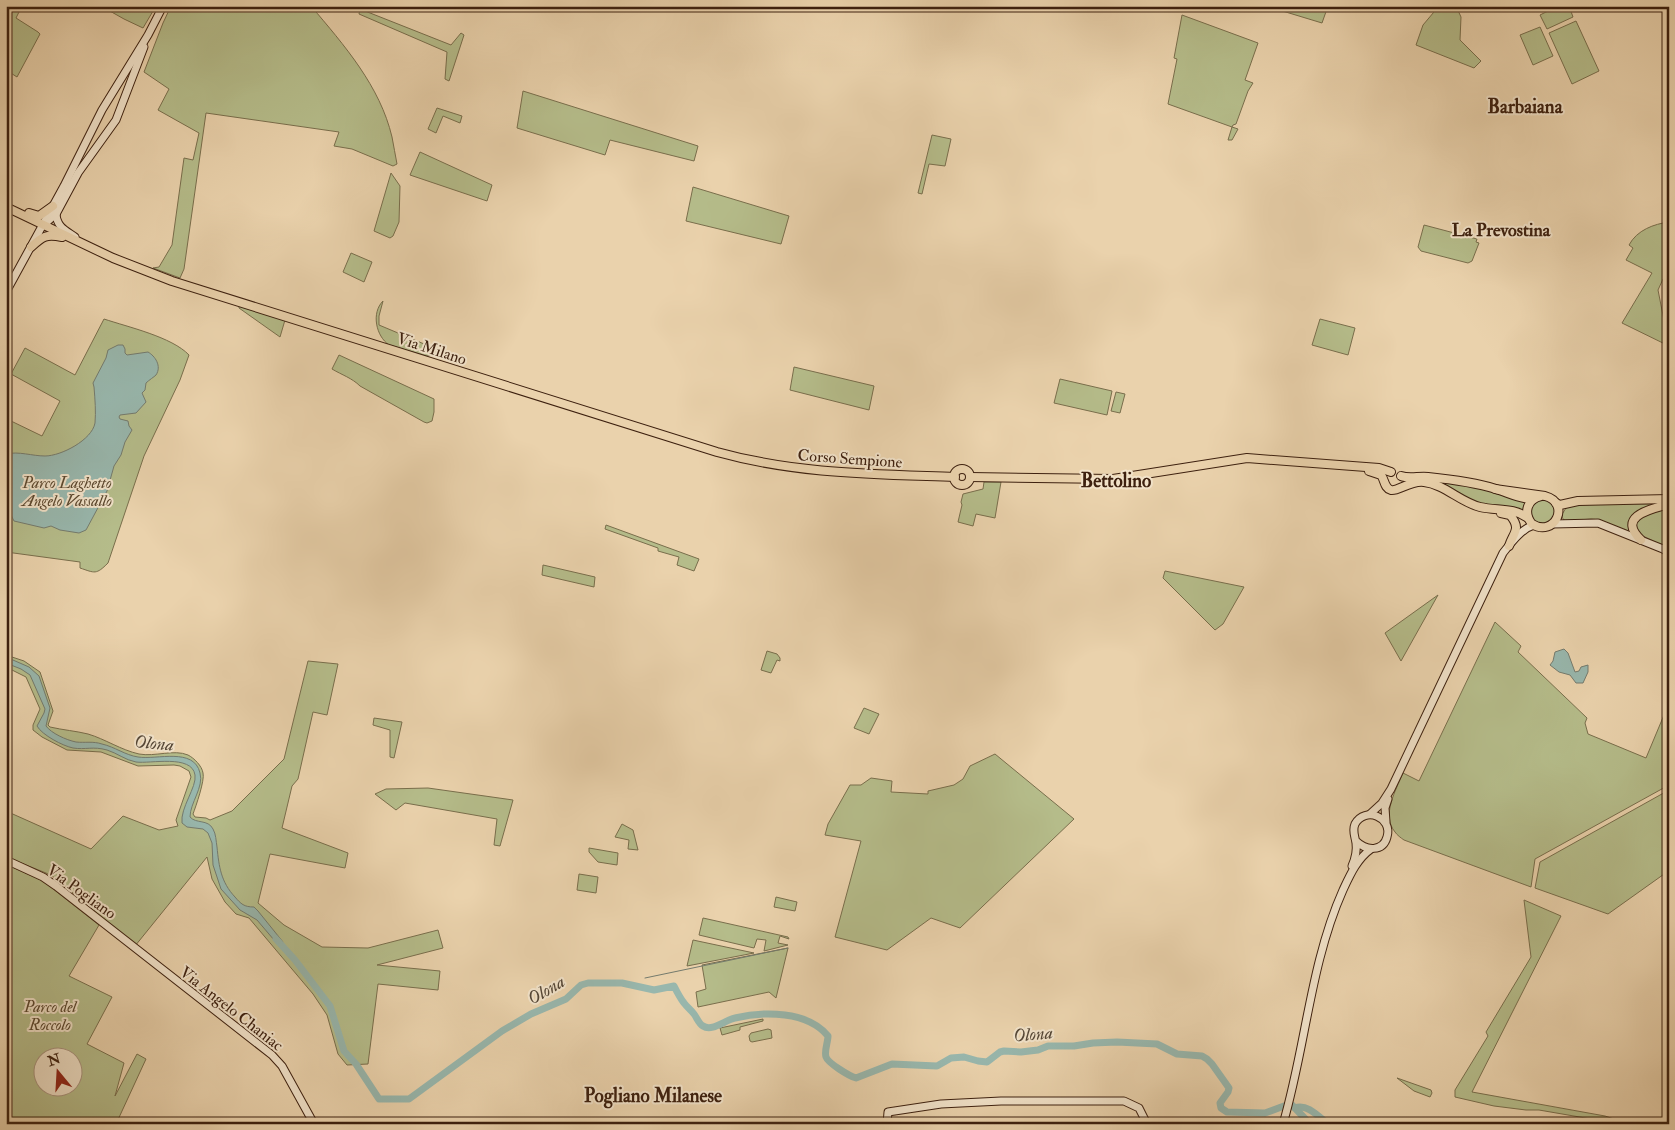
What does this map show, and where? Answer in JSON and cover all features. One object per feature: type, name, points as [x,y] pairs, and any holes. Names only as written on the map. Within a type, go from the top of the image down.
[{"type":"main road","points":[[8,206],[36,216],[43,214],[53,206]]},
{"type":"main road","name":"Via Milano","points":[[8,206],[43,225],[113,258],[148,272],[745,460]]},
{"type":"main road","points":[[29,218],[36,227],[37,236]]},
{"type":"main road","points":[[31,246],[42,236],[72,238]]},
{"type":"main road","name":"Corso Sempione","points":[[745,460],[827,472],[955,476],[957,471],[963,469],[968,471],[970,477],[1112,479],[1247,458],[1345,466]]},
{"type":"main road","points":[[1345,466],[1379,468],[1396,472],[1401,476],[1434,478],[1537,497],[1549,497],[1557,510]]},
{"type":"main road","points":[[1345,466],[1376,473],[1382,477],[1388,489],[1394,490],[1414,482],[1427,482],[1486,511],[1506,513],[1514,520],[1516,529],[1508,546]]},
{"type":"main road","points":[[1384,480],[1385,476],[1391,472]]},
{"type":"main road","points":[[1400,488],[1401,476]]},
{"type":"main road","points":[[1530,521],[1527,507],[1537,497]]},
{"type":"main road","points":[[1480,507],[1517,511],[1543,528],[1552,524],[1557,510],[1568,503],[1578,501],[1669,499]]},
{"type":"main road","points":[[1641,540],[1634,530],[1633,523],[1636,516],[1645,510],[1669,504]]},
{"type":"street","points":[[43,225],[56,214],[78,173],[112,126],[152,26],[163,6]]},
{"type":"street","points":[[6,292],[104,107],[148,36]]},
{"type":"street","points":[[104,107],[113,107],[118,114]]},
{"type":"street","points":[[98,119],[102,125],[112,126]]},
{"type":"street","name":"Via Milano","points":[[56,214],[57,221],[62,229],[113,258]]},
{"type":"street","points":[[1557,510],[1562,521],[1569,524]]},
{"type":"street","points":[[1371,849],[1360,846],[1356,841],[1354,835],[1355,825],[1362,817],[1370,814],[1382,803],[1391,789],[1503,553],[1522,533],[1530,521]]},
{"type":"street","points":[[1552,524],[1598,523],[1667,551]]},
{"type":"street","points":[[1283,1124],[1322,946],[1333,914],[1352,871],[1360,858],[1371,849],[1380,847],[1385,842],[1388,834],[1386,808],[1391,789]]},
{"type":"street","points":[[1370,814],[1380,817],[1386,824]]},
{"type":"street","points":[[1352,871],[1356,841]]},
{"type":"street","name":"Via Pogliano","points":[[6,860],[42,877],[56,886],[137,949]]},
{"type":"street","name":"Via Angelo Chaniac","points":[[137,949],[272,1055],[282,1066],[314,1124]]},
{"type":"street","points":[[887,1124],[888,1112],[941,1104],[1001,1100],[1124,1101],[1140,1108],[1147,1124]]},
{"type":"green space","points":[[6,6],[22,6],[16,18],[40,34],[17,77],[6,70]]},
{"type":"green space","points":[[101,6],[156,6],[143,28]]},
{"type":"green space","points":[[171,6],[311,6],[348,51],[370,83],[386,118],[397,164],[393,166],[352,149],[334,146],[339,132],[206,113],[184,269],[180,278],[153,268],[159,267],[172,245],[184,158],[193,160],[199,133],[158,110],[169,89],[144,72]]},
{"type":"green space","points":[[1266,6],[1328,6],[1322,23]]},
{"type":"green space","points":[[1439,6],[1456,6],[1461,17],[1460,40],[1481,61],[1474,68],[1416,45],[1423,25]]},
{"type":"green space","points":[[1558,6],[1569,6],[1573,17],[1547,29],[1540,15]]},
{"type":"green space","points":[[360,9],[451,45],[461,33],[464,35],[449,81],[445,79],[447,52],[359,14]]},
{"type":"green space","points":[[1182,15],[1258,43],[1245,80],[1253,83],[1248,91],[1236,124],[1232,127],[1168,104],[1177,59],[1174,58]]},
{"type":"green space","points":[[1576,21],[1599,71],[1572,84],[1549,33]]},
{"type":"green space","points":[[1540,27],[1553,56],[1533,65],[1520,35]]},
{"type":"green space","points":[[523,91],[698,146],[694,161],[610,140],[605,155],[517,128]]},
{"type":"green space","points":[[437,108],[462,116],[460,123],[443,116],[436,133],[428,129]]},
{"type":"green space","points":[[1232,127],[1238,129],[1232,140],[1228,140]]},
{"type":"green space","points":[[932,135],[951,139],[945,166],[929,164],[922,194],[918,193]]},
{"type":"green space","points":[[420,152],[492,185],[487,201],[410,175]]},
{"type":"green space","points":[[391,173],[400,186],[399,222],[393,236],[390,238],[374,231]]},
{"type":"green space","points":[[693,187],[789,216],[781,244],[686,221]]},
{"type":"green space","points":[[1669,222],[1669,282],[1663,279],[1658,290],[1669,346],[1622,323],[1652,273],[1626,260],[1633,248],[1629,245],[1637,235],[1646,229]]},
{"type":"green space","points":[[1424,225],[1477,239],[1476,242],[1479,243],[1472,261],[1468,263],[1421,251],[1418,247]]},
{"type":"green space","points":[[351,253],[372,262],[364,282],[343,272]]},
{"type":"green space","points":[[383,301],[379,325],[436,349],[434,355],[427,356],[389,345],[385,341],[378,330],[376,318],[379,306]]},
{"type":"green space","points":[[239,305],[285,320],[280,337],[239,308]]},
{"type":"green space","name":"Parco Laghetto Angelo Vassallo","points":[[104,319],[161,338],[189,355],[180,380],[144,456],[108,563],[101,570],[92,572],[80,568],[80,562],[6,552],[6,421],[11,421],[42,436],[60,401],[11,374],[25,348],[75,375]]},
{"type":"green space","points":[[1320,319],[1355,328],[1348,355],[1312,345]]},
{"type":"green space","points":[[339,355],[434,399],[432,421],[424,422],[332,369]]},
{"type":"green space","points":[[794,367],[874,386],[869,410],[790,390]]},
{"type":"green space","points":[[1060,379],[1112,391],[1107,415],[1054,403]]},
{"type":"green space","points":[[1116,392],[1125,394],[1120,413],[1111,411]]},
{"type":"green space","points":[[1434,480],[1494,491],[1526,503],[1523,512],[1478,504],[1434,482]]},
{"type":"green space","points":[[984,482],[1001,482],[995,518],[976,514],[973,526],[958,522],[963,494],[983,489]]},
{"type":"green space","points":[[1541,498],[1550,500],[1556,511],[1551,522],[1538,524],[1531,519],[1530,505]]},
{"type":"green space","points":[[1580,503],[1664,504],[1639,511],[1634,534],[1600,520],[1564,520],[1561,516],[1566,508]]},
{"type":"green space","points":[[1669,507],[1669,545],[1665,544],[1663,546],[1641,535],[1636,527],[1638,517]]},
{"type":"green space","points":[[606,525],[699,559],[694,571],[677,565],[679,557],[658,551],[658,548],[605,529]]},
{"type":"green space","points":[[543,565],[595,577],[594,587],[542,575]]},
{"type":"green space","points":[[1165,571],[1244,587],[1223,624],[1215,630],[1163,578]]},
{"type":"green space","points":[[1438,595],[1401,661],[1385,633]]},
{"type":"green space","points":[[1495,622],[1521,646],[1518,652],[1587,718],[1585,723],[1588,734],[1646,758],[1669,703],[1669,785],[1535,859],[1531,887],[1404,840],[1395,832],[1389,818],[1391,802],[1403,773],[1419,781]]},
{"type":"green space","points":[[767,651],[777,654],[780,658],[780,661],[777,660],[771,673],[761,670]]},
{"type":"green space","points":[[6,655],[24,661],[40,672],[53,711],[48,725],[50,727],[88,734],[139,754],[183,753],[193,758],[201,768],[203,781],[193,814],[195,817],[210,820],[232,811],[284,759],[308,661],[338,664],[327,715],[313,712],[298,779],[292,786],[282,828],[348,853],[345,868],[270,854],[258,903],[284,925],[322,947],[368,948],[438,930],[443,948],[377,965],[440,971],[438,990],[378,984],[368,1064],[347,1065],[338,1054],[327,1015],[313,994],[249,918],[236,914],[225,902],[212,879],[207,857],[135,946],[57,879],[6,857],[6,811],[91,849],[123,816],[159,830],[178,826],[176,820],[191,777],[189,771],[180,766],[138,766],[101,752],[67,750],[42,737],[33,730],[33,725],[40,709],[26,677],[6,667]]},
{"type":"green space","points":[[864,708],[879,714],[869,734],[854,728]]},
{"type":"green space","points":[[374,718],[402,722],[394,758],[390,757],[390,730],[373,725]]},
{"type":"green space","points":[[995,754],[1074,819],[960,928],[931,918],[887,950],[835,937],[861,841],[825,835],[828,824],[850,785],[861,785],[871,778],[892,781],[891,792],[928,794],[928,791],[954,785],[963,779],[970,766]]},
{"type":"green space","points":[[428,788],[513,800],[500,846],[494,845],[497,819],[405,803],[396,810],[375,794],[386,789]]},
{"type":"green space","points":[[1669,790],[1669,865],[1667,872],[1608,914],[1535,888],[1540,862]]},
{"type":"green space","points":[[622,824],[633,830],[638,850],[628,849],[629,840],[615,837]]},
{"type":"green space","points":[[589,848],[618,853],[617,865],[598,862],[589,852]]},
{"type":"green space","name":"Parco del Roccolo","points":[[6,864],[43,881],[99,925],[69,976],[112,997],[87,1044],[124,1063],[115,1096],[137,1054],[146,1059],[116,1124],[6,1124]]},
{"type":"green space","points":[[579,874],[598,877],[596,893],[577,890]]},
{"type":"green space","points":[[776,897],[797,902],[795,911],[774,907]]},
{"type":"green space","points":[[1524,900],[1561,916],[1472,1092],[1605,1116],[1629,1124],[1539,1110],[1494,1106],[1455,1097],[1455,1090],[1488,1036],[1486,1032],[1531,957]]},
{"type":"green space","points":[[703,918],[788,937],[789,939],[780,936],[778,943],[788,945],[764,951],[766,940],[757,939],[754,948],[699,935]]},
{"type":"green space","points":[[693,940],[754,953],[687,966]]},
{"type":"green space","points":[[788,948],[776,998],[769,992],[698,1007],[696,992],[706,989],[702,965]]},
{"type":"green space","points":[[763,1019],[763,1021],[740,1027],[740,1030],[722,1035],[720,1028]]},
{"type":"green space","points":[[771,1030],[772,1038],[750,1041],[749,1036],[751,1033]]},
{"type":"green space","points":[[1397,1078],[1431,1090],[1430,1097],[1414,1091]]},
{"type":"water","points":[[118,345],[123,345],[127,355],[148,352],[153,356],[158,365],[158,372],[146,383],[145,390],[142,393],[146,402],[136,413],[120,415],[119,417],[128,421],[132,430],[114,466],[107,491],[86,530],[79,533],[60,530],[51,526],[44,528],[14,521],[9,511],[6,511],[6,454],[52,455],[67,450],[82,441],[93,429],[95,423],[93,383],[108,350]]},
{"type":"water","points":[[1564,649],[1568,653],[1575,672],[1579,671],[1581,667],[1588,665],[1588,672],[1583,683],[1576,683],[1570,675],[1559,672],[1550,665],[1555,652]]},
{"type":"water","points":[[6,657],[29,667],[39,676],[50,708],[46,726],[55,734],[76,742],[107,745],[138,757],[183,757],[196,765],[201,778],[190,817],[211,826],[215,833],[220,868],[227,886],[241,903],[245,906],[254,907],[258,911],[283,942],[280,947],[257,920],[240,910],[221,889],[213,865],[212,843],[208,833],[203,829],[187,827],[182,823],[183,811],[195,780],[192,768],[186,764],[170,761],[136,762],[107,750],[73,748],[53,740],[37,726],[45,709],[30,675],[6,663]]},
{"type":"waterway","name":"Olona","points":[[276,939],[295,960],[330,1006],[344,1051],[356,1064],[379,1099],[409,1099],[502,1031],[531,1014],[566,999],[581,985],[588,983],[622,983],[654,990],[674,986],[700,1024],[710,1028],[731,1019],[759,1014],[797,1017],[819,1028],[828,1036],[826,1057],[839,1069],[856,1078],[892,1064],[937,1066],[951,1058],[964,1057],[987,1062],[1000,1052],[1038,1050],[1048,1046],[1074,1046],[1117,1042],[1157,1044],[1177,1054],[1202,1056],[1207,1059],[1229,1088],[1220,1103],[1221,1108],[1227,1112],[1265,1113],[1292,1105],[1295,1108],[1304,1107],[1308,1109],[1328,1124]]},
{"type":"waterway","points":[[645,978],[788,948]]},
{"type":"waterway","name":"Olona","points":[[1295,1108],[1310,1124]]},
{"type":"district","name":"Barbaiana","points":[[1525,106]]},
{"type":"district","name":"La Prevostina","points":[[1501,230]]},
{"type":"district","name":"Bettolino","points":[[1116,480]]},
{"type":"district","name":"Pogliano Milanese","points":[[653,1095]]}]
